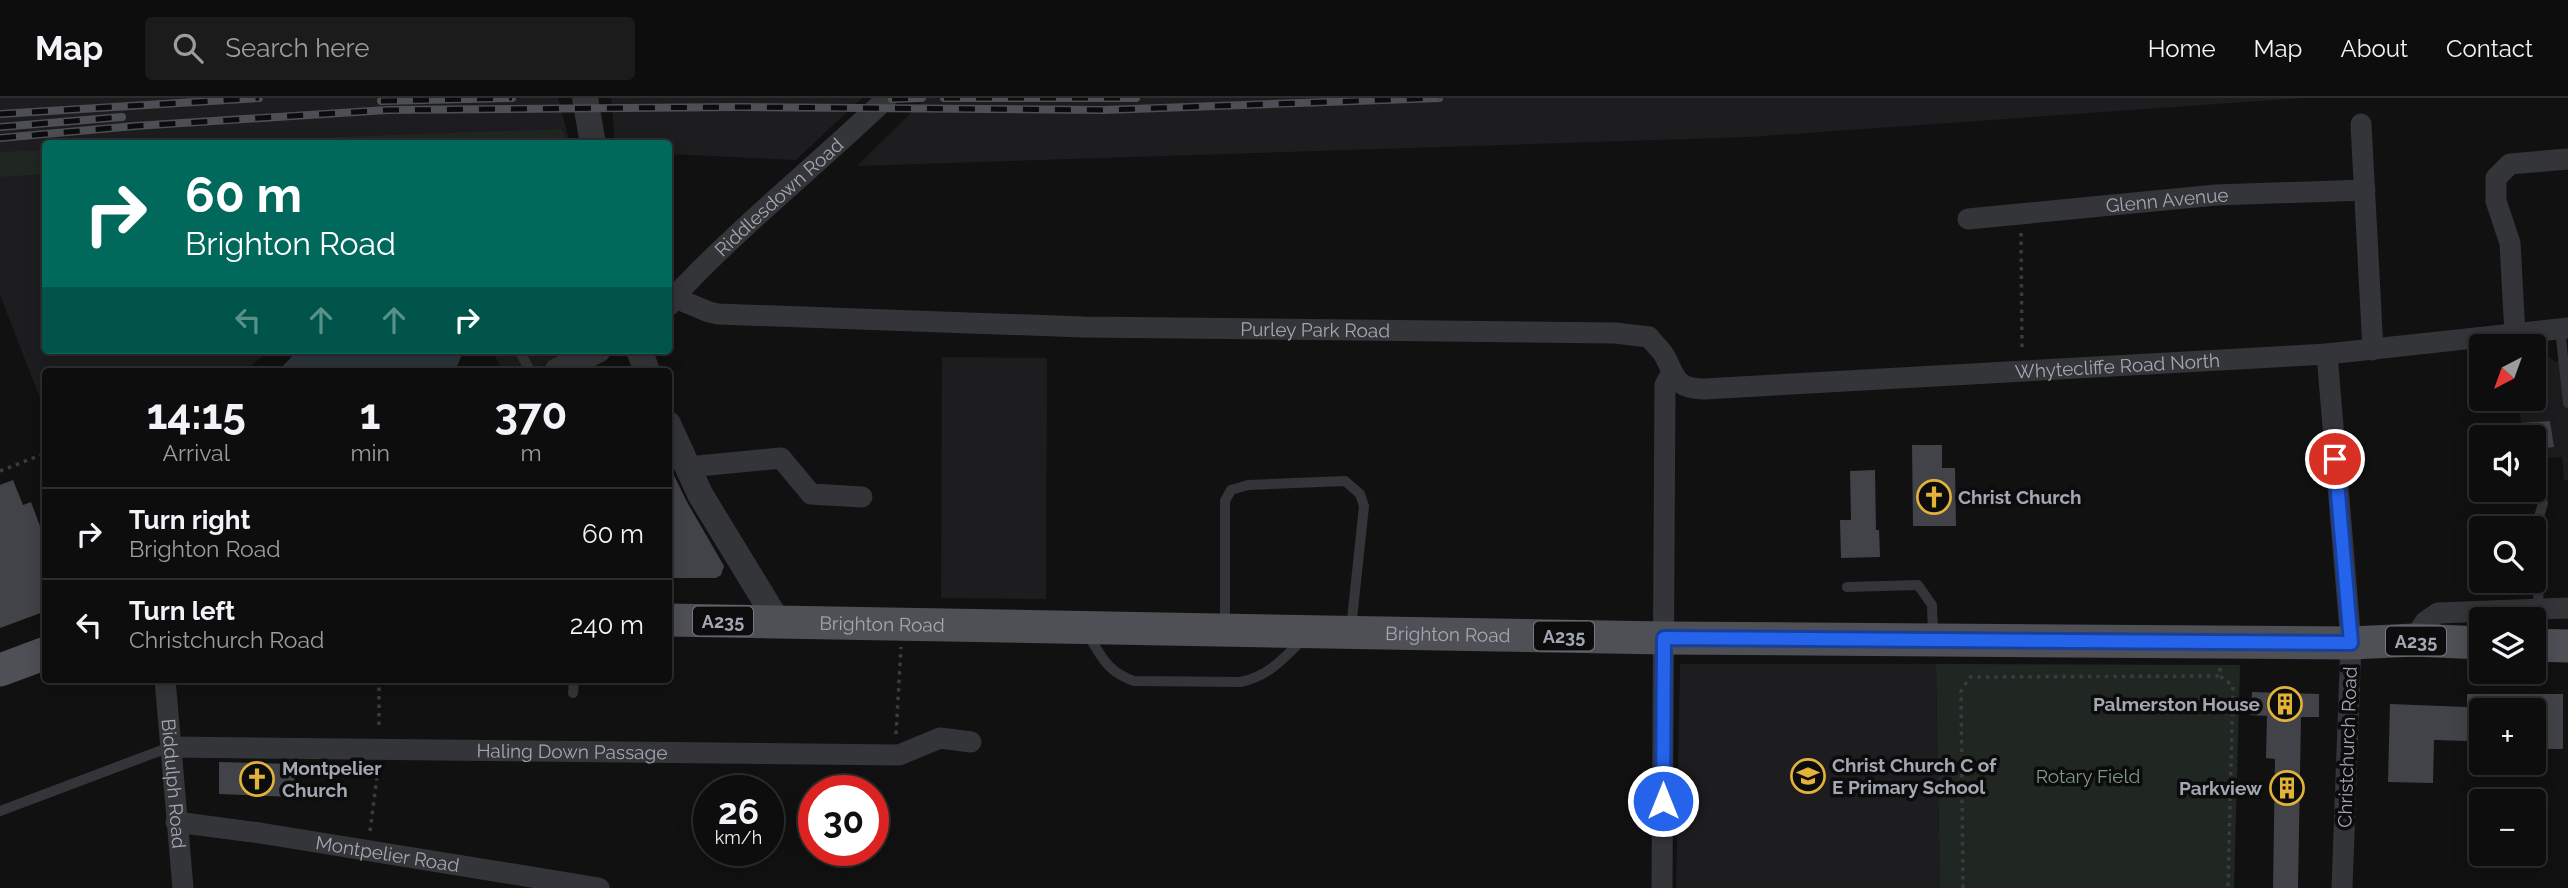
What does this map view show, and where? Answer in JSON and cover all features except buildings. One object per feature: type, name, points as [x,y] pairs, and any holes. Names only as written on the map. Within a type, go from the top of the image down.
[{"type":"main road","name":"Brighton Road","points":[[672,620],[1664,638],[2351,643],[2414,640],[2469,642]]},
{"type":"main road","points":[[2546,645],[2568,646]]},
{"type":"main road","points":[[0,670],[42,654]]},
{"type":"street","points":[[585,98],[592,140]]},
{"type":"street","name":"Riddlesdown Road","points":[[672,296],[887,98]]},
{"type":"street","points":[[2361,124],[2373,349]]},
{"type":"street","points":[[2515,334],[2510,243],[2496,201],[2496,178],[2510,164],[2568,159]]},
{"type":"street","name":"Glenn Avenue","points":[[1968,219],[2216,195],[2365,190]]},
{"type":"street","name":"Purley Park Road","points":[[672,299],[709,312],[1084,327],[1615,333],[1648,337],[1663,354],[1671,374]]},
{"type":"street","name":"Whytecliffe Road North","points":[[2515,334],[2564,328]]},
{"type":"street","name":"Whytecliffe Road North","points":[[1671,374],[1679,383],[1689,388],[1704,389],[2326,354],[2469,339]]},
{"type":"street","points":[[563,368],[590,354]]},
{"type":"street","name":"Christchurch Road","points":[[2326,354],[2351,643],[2342,888]]},
{"type":"street","points":[[1662,888],[1665,385],[1671,374]]},
{"type":"street","points":[[672,433],[700,494],[778,622]]},
{"type":"street","points":[[688,467],[781,458],[811,494],[862,497]]},
{"type":"street","points":[[2546,608],[2568,608]]},
{"type":"street","points":[[2414,640],[2425,622],[2438,613],[2469,611]]},
{"type":"street","name":"Biddulph Road","points":[[165,683],[183,888]]},
{"type":"street","name":"Haling Down Passage","points":[[170,747],[895,755],[940,738],[971,742]]},
{"type":"street","name":"Montpelier Road","points":[[176,822],[599,888]]},
{"type":"lane","points":[[2564,328],[2568,417]]},
{"type":"lane","points":[[1225,630],[1225,502],[1231,490],[1248,485],[1345,481],[1360,495],[1364,506],[1350,632]]},
{"type":"lane","points":[[2539,607],[2535,531],[2542,502]]},
{"type":"lane","points":[[1847,587],[1918,585],[1932,605],[1933,640]]},
{"type":"lane","points":[[1083,628],[1110,669],[1121,677],[1134,681],[1252,680],[1271,670],[1311,632]]},
{"type":"lane","points":[[573,693],[574,683]]},
{"type":"lane","points":[[0,811],[170,747]]},
{"type":"path","points":[[2021,213],[2022,364]]},
{"type":"path","points":[[0,471],[42,455]]},
{"type":"path","points":[[895,755],[902,624]]},
{"type":"path","points":[[2220,676],[2223,642]]},
{"type":"path","points":[[1963,888],[1961,691],[1970,677],[2220,676],[2233,686],[2228,888]]},
{"type":"path","points":[[367,850],[380,749],[379,683]]},
{"type":"shaded area","points":[[0,98],[558,98],[569,140],[42,140],[42,354],[266,354],[248,368],[42,368],[42,403],[0,295]]},
{"type":"shaded area","points":[[611,98],[862,98],[796,160],[672,154],[672,140],[615,140]]},
{"type":"shaded area","points":[[926,98],[2302,98],[1749,137],[857,166]]},
{"type":"shaded area","points":[[294,354],[462,354],[456,368],[281,368]]},
{"type":"shaded area","points":[[493,354],[561,354],[538,368],[501,368]]},
{"type":"shaded area","points":[[2546,354],[2555,362],[2568,361],[2568,480],[2564,480],[2562,457],[2546,458],[2546,425],[2521,425],[2520,411],[2546,411]]},
{"type":"shaded area","points":[[942,357],[1047,358],[1046,599],[941,598]]},
{"type":"shaded area","name":"Christ Church C of E Primary School","points":[[1680,664],[1936,664],[1940,888],[1676,888]]},
{"type":"green space","points":[[561,129],[568,140],[255,140]]},
{"type":"green space","points":[[42,150],[42,174],[0,177],[0,152]]},
{"type":"green space","name":"Rotary Field","points":[[1936,664],[2240,665],[2234,888],[1940,888]]},
{"type":"railway","points":[[0,114],[259,98]]},
{"type":"railway","points":[[381,101],[512,98]]},
{"type":"railway","points":[[892,99],[922,98]]},
{"type":"railway","points":[[944,98],[1136,98]]},
{"type":"railway","points":[[0,138],[135,126],[387,110],[740,107],[1104,110],[1439,98]]},
{"type":"railway","points":[[0,127],[122,117]]},
{"type":"place","name":"Christ Church","points":[[1934,497]]},
{"type":"place","name":"Palmerston House","points":[[2285,704]]},
{"type":"place","name":"Christ Church C of E Primary School","points":[[1808,776]]},
{"type":"place","name":"Montpelier Church","points":[[257,779]]},
{"type":"place","name":"Parkview","points":[[2287,788]]},
{"type":"route","points":[[1663,801],[1664,638],[2351,643],[2335,459]]}]
